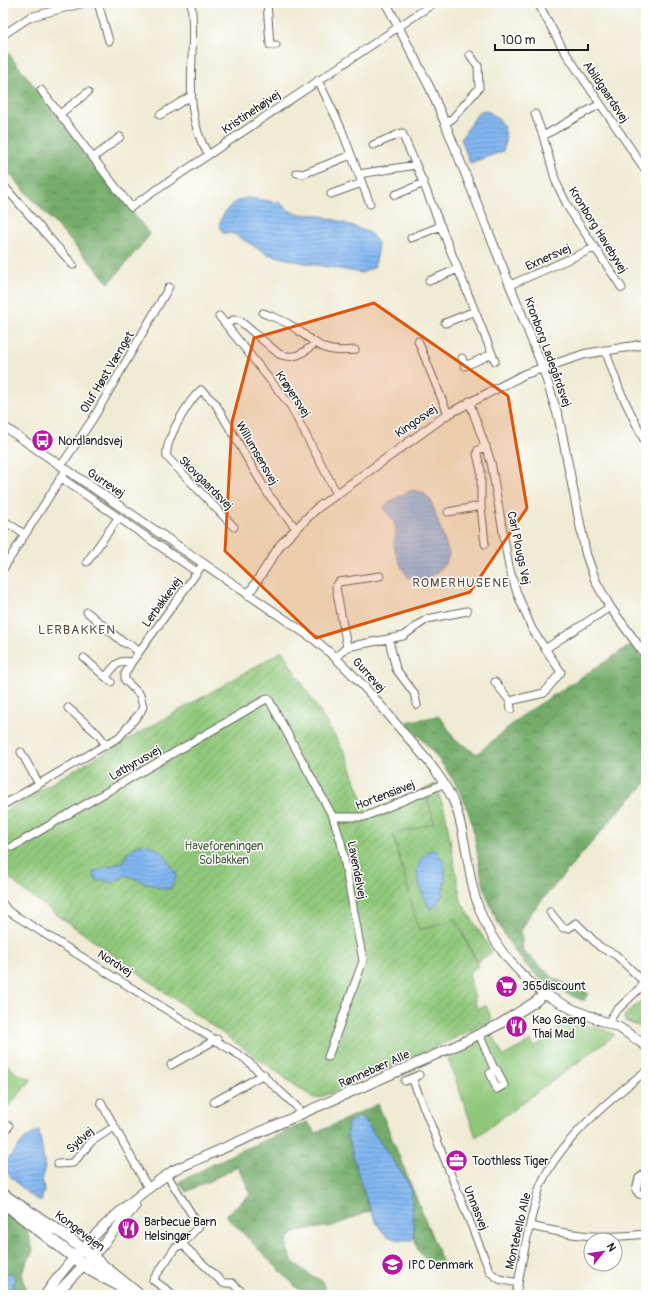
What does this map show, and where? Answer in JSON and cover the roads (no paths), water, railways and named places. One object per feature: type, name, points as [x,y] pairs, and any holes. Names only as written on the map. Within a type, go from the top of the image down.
[{"type":"main road","name":"Gurrevej","points":[[544,994],[572,1009],[608,1023],[631,1035],[646,1046]]},
{"type":"main road","name":"Rønnebær Alle","points":[[55,1295],[131,1202],[148,1188],[208,1155],[301,1115],[479,1034],[523,1010],[544,994]]},
{"type":"main road","name":"Rønnebær Alle","points":[[45,1295],[61,1273],[84,1258],[134,1206],[168,1177]]},
{"type":"main road","name":"Kongevejen","points":[[3,1195],[53,1226],[84,1258]]},
{"type":"main road","name":"Kongevejen","points":[[3,1202],[135,1293]]},
{"type":"main road","points":[[52,1295],[84,1258]]},
{"type":"street","points":[[3,35],[30,17],[84,3]]},
{"type":"street","points":[[98,3],[109,41]]},
{"type":"street","points":[[191,3],[193,38],[191,96],[197,132],[208,154]]},
{"type":"street","points":[[267,3],[270,46],[276,45]]},
{"type":"street","name":"Kronborg Ladegårdsvej","points":[[386,3],[399,26],[445,123],[544,368],[558,416],[586,554],[596,582],[610,607],[646,656]]},
{"type":"street","name":"Kristinehøjvej","points":[[41,90],[131,207],[434,3]]},
{"type":"street","name":"Abildgaardsvej","points":[[538,3],[564,49],[646,171]]},
{"type":"street","points":[[445,123],[452,119],[479,88],[478,66],[470,55]]},
{"type":"street","points":[[318,80],[341,128],[370,204]]},
{"type":"street","points":[[60,114],[88,92]]},
{"type":"street","points":[[160,115],[191,96]]},
{"type":"street","points":[[543,136],[600,104]]},
{"type":"street","name":"Kronborg Havebyvej","points":[[535,114],[556,182],[569,209],[622,288]]},
{"type":"street","points":[[374,144],[402,133],[424,183],[494,358],[465,366],[462,358]]},
{"type":"street","points":[[93,158],[120,138]]},
{"type":"street","points":[[297,173],[303,174],[351,155]]},
{"type":"street","points":[[359,174],[416,165]]},
{"type":"street","points":[[331,194],[362,183]]},
{"type":"street","points":[[395,195],[424,183]]},
{"type":"street","points":[[3,185],[73,265]]},
{"type":"street","points":[[411,238],[441,226]]},
{"type":"street","name":"Exnersvej","points":[[510,285],[594,248]]},
{"type":"street","points":[[429,281],[458,269]]},
{"type":"street","name":"Oluf Høst Vænget","points":[[63,468],[170,287]]},
{"type":"street","points":[[445,323],[475,311]]},
{"type":"street","points":[[263,313],[278,318],[291,325],[314,344],[328,350],[342,352],[355,350]]},
{"type":"street","name":"Krøyersvej","points":[[219,316],[290,405],[337,494]]},
{"type":"street","points":[[226,325],[233,320],[240,321],[279,354],[286,357],[301,354],[314,344]]},
{"type":"street","points":[[418,341],[448,414]]},
{"type":"street","name":"Kingosvej","points":[[248,595],[280,544],[295,527],[316,509],[448,414],[502,384],[544,368],[585,354],[646,344]]},
{"type":"street","points":[[605,350],[620,391],[646,444]]},
{"type":"street","name":"Skovgaardsvej","points":[[201,390],[193,397],[167,445],[167,457],[234,527]]},
{"type":"street","name":"Willumsensvej","points":[[201,390],[215,403],[268,494],[295,527]]},
{"type":"street","name":"Carl Plougs Vej","points":[[469,402],[491,462],[509,567],[517,593],[532,629],[561,672],[550,688],[538,696],[510,701]]},
{"type":"street","name":"Gurrevej","points":[[3,426],[314,640],[336,657],[355,675],[426,759],[443,784],[455,807],[473,889],[485,923],[497,944],[516,969],[544,994]]},
{"type":"street","points":[[485,544],[481,506],[481,471],[477,454],[478,450],[486,446]]},
{"type":"street","points":[[3,569],[60,477],[63,468]]},
{"type":"street","name":"Gurrevej","points":[[60,477],[198,572]]},
{"type":"street","points":[[448,512],[481,506]]},
{"type":"street","name":"Gurrevej","points":[[87,562],[118,518]]},
{"type":"street","points":[[3,520],[24,534]]},
{"type":"street","name":"Lerbakkevej","points":[[3,805],[119,737],[140,713],[143,706],[140,695],[125,680],[125,674],[131,663],[203,564]]},
{"type":"street","points":[[347,647],[336,587],[340,582],[380,576]]},
{"type":"street","points":[[545,649],[610,607]]},
{"type":"street","points":[[336,657],[347,647],[389,640],[403,636],[427,619],[467,610]]},
{"type":"street","points":[[87,612],[124,642],[139,652]]},
{"type":"street","points":[[389,640],[396,669],[414,693],[417,705]]},
{"type":"street","points":[[84,658],[108,679],[116,665],[126,660],[131,663]]},
{"type":"street","points":[[495,682],[510,701],[511,709]]},
{"type":"street","name":"Lavendelvej","points":[[268,698],[333,817],[341,842],[363,962],[328,1057]]},
{"type":"street","name":"Lathyrusvej","points":[[12,847],[268,698]]},
{"type":"street","points":[[68,708],[98,734],[106,745]]},
{"type":"street","points":[[21,752],[39,784]]},
{"type":"street","name":"Hortensiavej","points":[[333,817],[364,818],[443,784]]},
{"type":"street","name":"Nordvej","points":[[3,904],[10,911],[244,1058],[264,1074],[296,1106],[301,1115]]},
{"type":"street","points":[[550,912],[563,928],[569,928],[576,923],[600,947],[616,955],[642,980],[642,986],[615,1012],[608,1023]]},
{"type":"street","points":[[479,1034],[496,1071]]},
{"type":"street","points":[[171,1065],[217,1040]]},
{"type":"street","name":"Montebello Alle","points":[[516,1295],[538,1192],[551,1167],[568,1143],[603,1106],[646,1070]]},
{"type":"street","points":[[214,1102],[242,1088],[264,1074]]},
{"type":"street","name":"Unnasvej","points":[[412,1078],[490,1272],[499,1279],[518,1283]]},
{"type":"street","points":[[101,1102],[148,1188]]},
{"type":"street","points":[[3,1132],[9,1126]]},
{"type":"street","name":"Sydvej","points":[[58,1164],[73,1163],[92,1141],[114,1126]]},
{"type":"street","points":[[646,1173],[639,1178],[636,1190],[639,1194],[646,1196]]},
{"type":"street","points":[[168,1177],[199,1226],[182,1244],[175,1248],[153,1280],[174,1295]]},
{"type":"street","points":[[530,1226],[570,1235],[596,1238],[646,1234]]},
{"type":"street","points":[[182,1244],[223,1282],[232,1283],[245,1295]]},
{"type":"water","points":[[484,110],[491,113],[500,121],[505,131],[505,144],[503,151],[470,163],[461,139],[478,113]]},
{"type":"water","points":[[249,198],[280,203],[296,214],[318,215],[342,222],[370,233],[378,243],[377,257],[374,267],[362,273],[300,262],[267,254],[234,234],[223,233],[219,225],[226,210],[234,203]]},
{"type":"water","points":[[412,490],[424,493],[431,501],[449,554],[446,563],[425,580],[408,577],[403,569],[397,557],[395,547],[395,525],[383,508],[389,502]]},
{"type":"water","points":[[140,844],[154,847],[167,859],[177,876],[170,889],[163,889],[125,875],[113,883],[103,880],[97,881],[93,872],[122,862],[128,853]]},
{"type":"water","points":[[434,848],[444,864],[445,883],[439,902],[430,910],[419,884],[417,869],[420,861]]},
{"type":"water","points":[[358,1117],[363,1118],[406,1179],[411,1192],[414,1236],[412,1240],[397,1239],[388,1236],[381,1230],[375,1219],[363,1190],[347,1135],[348,1123]]},
{"type":"water","points":[[39,1130],[45,1168],[42,1177],[44,1190],[41,1202],[27,1193],[6,1172],[5,1163],[26,1138]]},
{"type":"water","points":[[10,1273],[15,1276],[11,1295],[3,1295],[3,1277],[4,1275]]},
{"type":"place","name":"Nordlandsvej","points":[[42,441]]},
{"type":"place","name":"365discount","points":[[507,986]]},
{"type":"place","name":"Kao Gaeng Thai Mad","points":[[516,1027]]},
{"type":"place","name":"Toothless Tiger","points":[[457,1161]]},
{"type":"place","name":"Barbecue Barn Helsingør","points":[[128,1229]]},
{"type":"place","name":"IPC Denmark","points":[[392,1265]]},
{"type":"district","name":"ROMERHUSENE","points":[[461,582]]},
{"type":"district","name":"LERBAKKEN","points":[[77,629]]},
{"type":"park label","name":"Haveforeningen Solbakken","points":[[224,853]]}]
